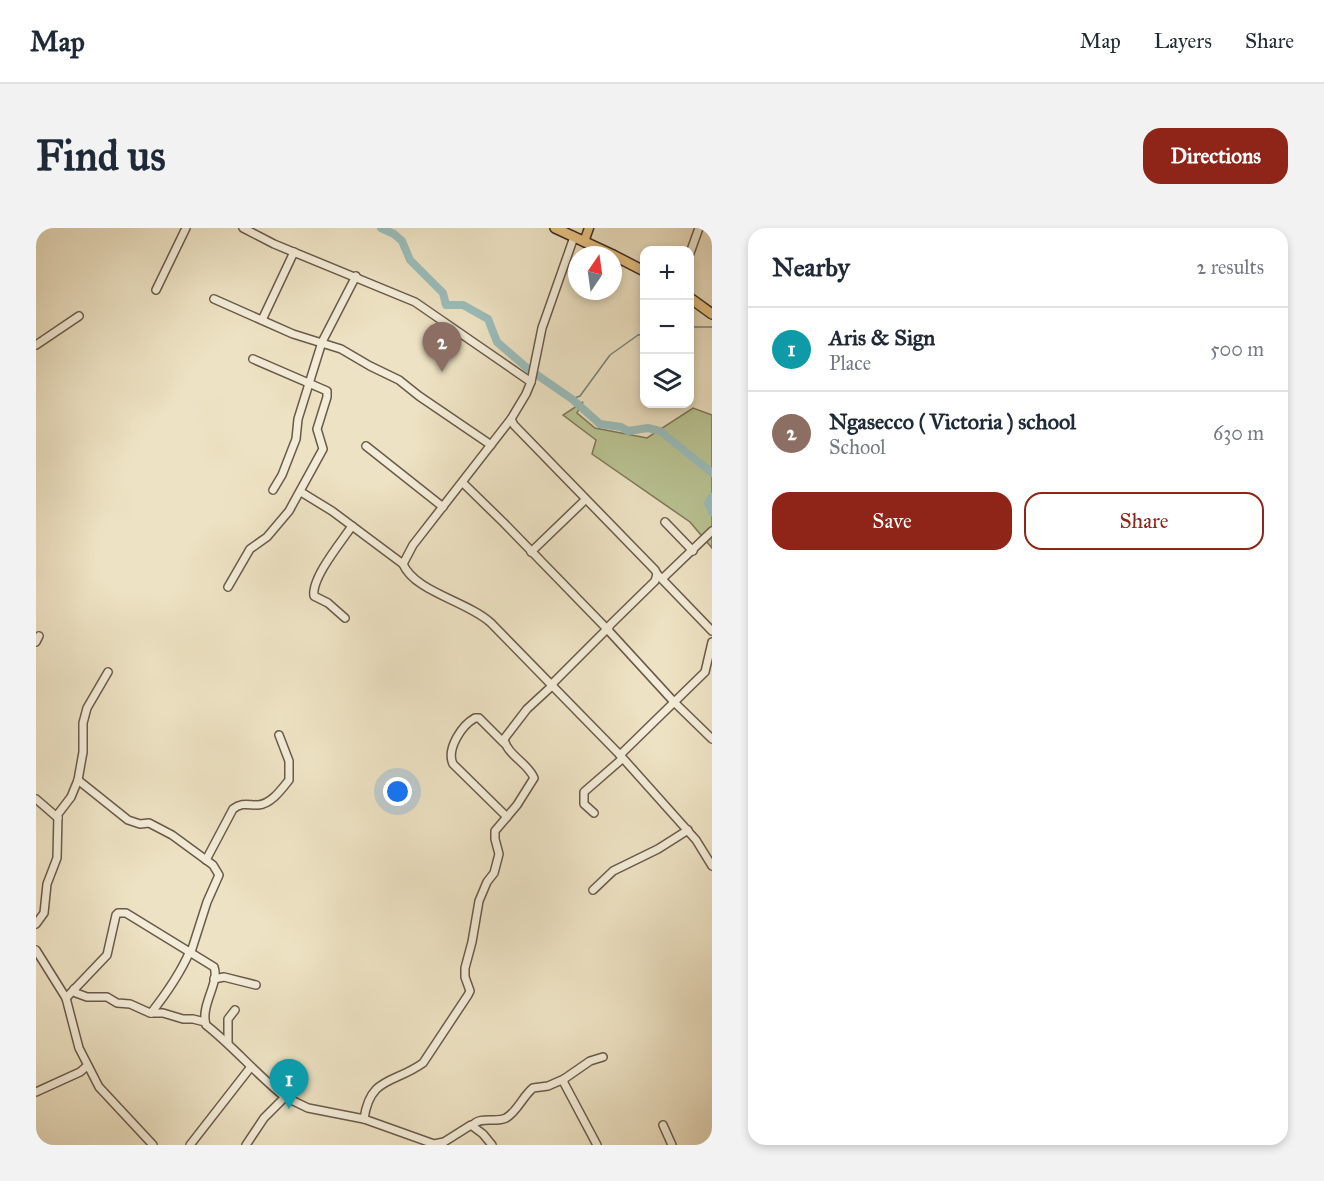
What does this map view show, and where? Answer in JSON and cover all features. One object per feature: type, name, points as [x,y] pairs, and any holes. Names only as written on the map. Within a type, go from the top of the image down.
[{"type":"highway","points":[[555,228],[593,246]]},
{"type":"highway","points":[[622,260],[640,268]]},
{"type":"highway","points":[[693,300],[709,311]]},
{"type":"main road","points":[[584,242],[589,228]]},
{"type":"street","points":[[156,290],[186,228]]},
{"type":"street","points":[[243,228],[294,252],[356,276],[426,309],[531,380]]},
{"type":"street","points":[[693,246],[699,228]]},
{"type":"street","points":[[403,564],[413,545],[511,419],[526,394],[542,328],[574,237]]},
{"type":"street","points":[[262,320],[294,252]]},
{"type":"street","points":[[273,490],[282,475],[296,439],[297,425],[322,342],[356,276]]},
{"type":"street","points":[[214,299],[293,334],[346,351],[399,380],[491,445]]},
{"type":"street","points":[[36,345],[79,316]]},
{"type":"street","points":[[228,587],[250,549],[267,537],[289,511],[322,454],[322,444],[317,429],[327,391],[253,359]]},
{"type":"street","points":[[511,419],[514,425],[585,500],[712,631]]},
{"type":"street","points":[[366,446],[444,507]]},
{"type":"street","points":[[463,483],[712,740]]},
{"type":"street","points":[[301,492],[403,564],[407,573],[416,581],[483,616],[553,685],[688,830],[712,866]]},
{"type":"street","points":[[531,552],[585,500]]},
{"type":"street","points":[[665,522],[693,550]]},
{"type":"street","points":[[345,618],[328,603],[314,596],[314,590],[328,560],[352,526]]},
{"type":"street","points":[[504,742],[506,735],[516,726],[527,709],[660,576],[693,550],[712,531]]},
{"type":"street","points":[[594,813],[584,804],[584,792],[705,672],[712,642]]},
{"type":"street","points":[[36,924],[44,913],[47,884],[57,858],[58,814],[71,797],[78,780],[83,752],[82,733],[85,715],[92,698],[108,672]]},
{"type":"street","points":[[364,1119],[366,1104],[371,1094],[380,1085],[423,1063],[467,998],[470,991],[465,977],[465,968],[477,908],[487,882],[494,873],[498,858],[495,831],[507,817],[534,778],[530,770],[504,742],[479,718],[475,718],[461,731],[450,756],[453,764],[507,817]]},
{"type":"street","points":[[206,860],[233,809],[240,804],[265,803],[273,798],[289,780],[289,761],[279,735]]},
{"type":"street","points":[[78,780],[104,799],[120,816],[140,824],[149,823],[172,835],[213,865],[219,875],[183,967],[165,997],[151,1013]]},
{"type":"street","points":[[36,799],[58,818]]},
{"type":"street","points":[[593,890],[613,871],[658,849],[688,830]]},
{"type":"street","points":[[66,998],[107,955],[116,915],[126,913],[214,967],[216,971],[206,1006],[205,1022]]},
{"type":"street","points":[[36,950],[66,998],[79,1048],[99,1087],[153,1145]]},
{"type":"street","points":[[214,979],[224,977],[256,985]]},
{"type":"street","points":[[74,989],[83,996],[107,998],[151,1013],[163,1013],[205,1022],[228,1042],[250,1068],[285,1097],[308,1108],[364,1119],[434,1144],[441,1143],[478,1121],[508,1117],[533,1088],[548,1086],[564,1079],[590,1061],[603,1057]]},
{"type":"street","points":[[228,1042],[228,1019],[235,1010]]},
{"type":"street","points":[[36,1092],[80,1072],[87,1066]]},
{"type":"street","points":[[190,1145],[250,1068]]},
{"type":"street","points":[[564,1079],[597,1145]]},
{"type":"street","points":[[246,1145],[264,1118],[285,1097]]},
{"type":"street","points":[[473,1125],[492,1145]]},
{"type":"street","points":[[663,1125],[672,1145]]},
{"type":"green space","points":[[583,402],[577,413],[595,428],[647,438],[693,408],[712,415],[712,548],[690,522],[592,454],[596,440],[563,415]]},
{"type":"waterway","points":[[381,228],[402,241],[410,260],[443,293],[446,305],[463,305],[488,319],[497,342],[527,368],[572,399],[600,424],[621,427],[628,431],[648,428],[660,431],[712,473]]},
{"type":"waterway","points":[[694,327],[712,327]]},
{"type":"waterway","points":[[572,399],[580,396],[610,355],[640,335]]},
{"type":"waterway","points":[[712,497],[708,503],[712,512]]},
{"type":"place","name":"Ngasecco ( Victoria ) school","points":[[442,372]]},
{"type":"place","name":"Aris & Sign","points":[[289,1109]]}]
